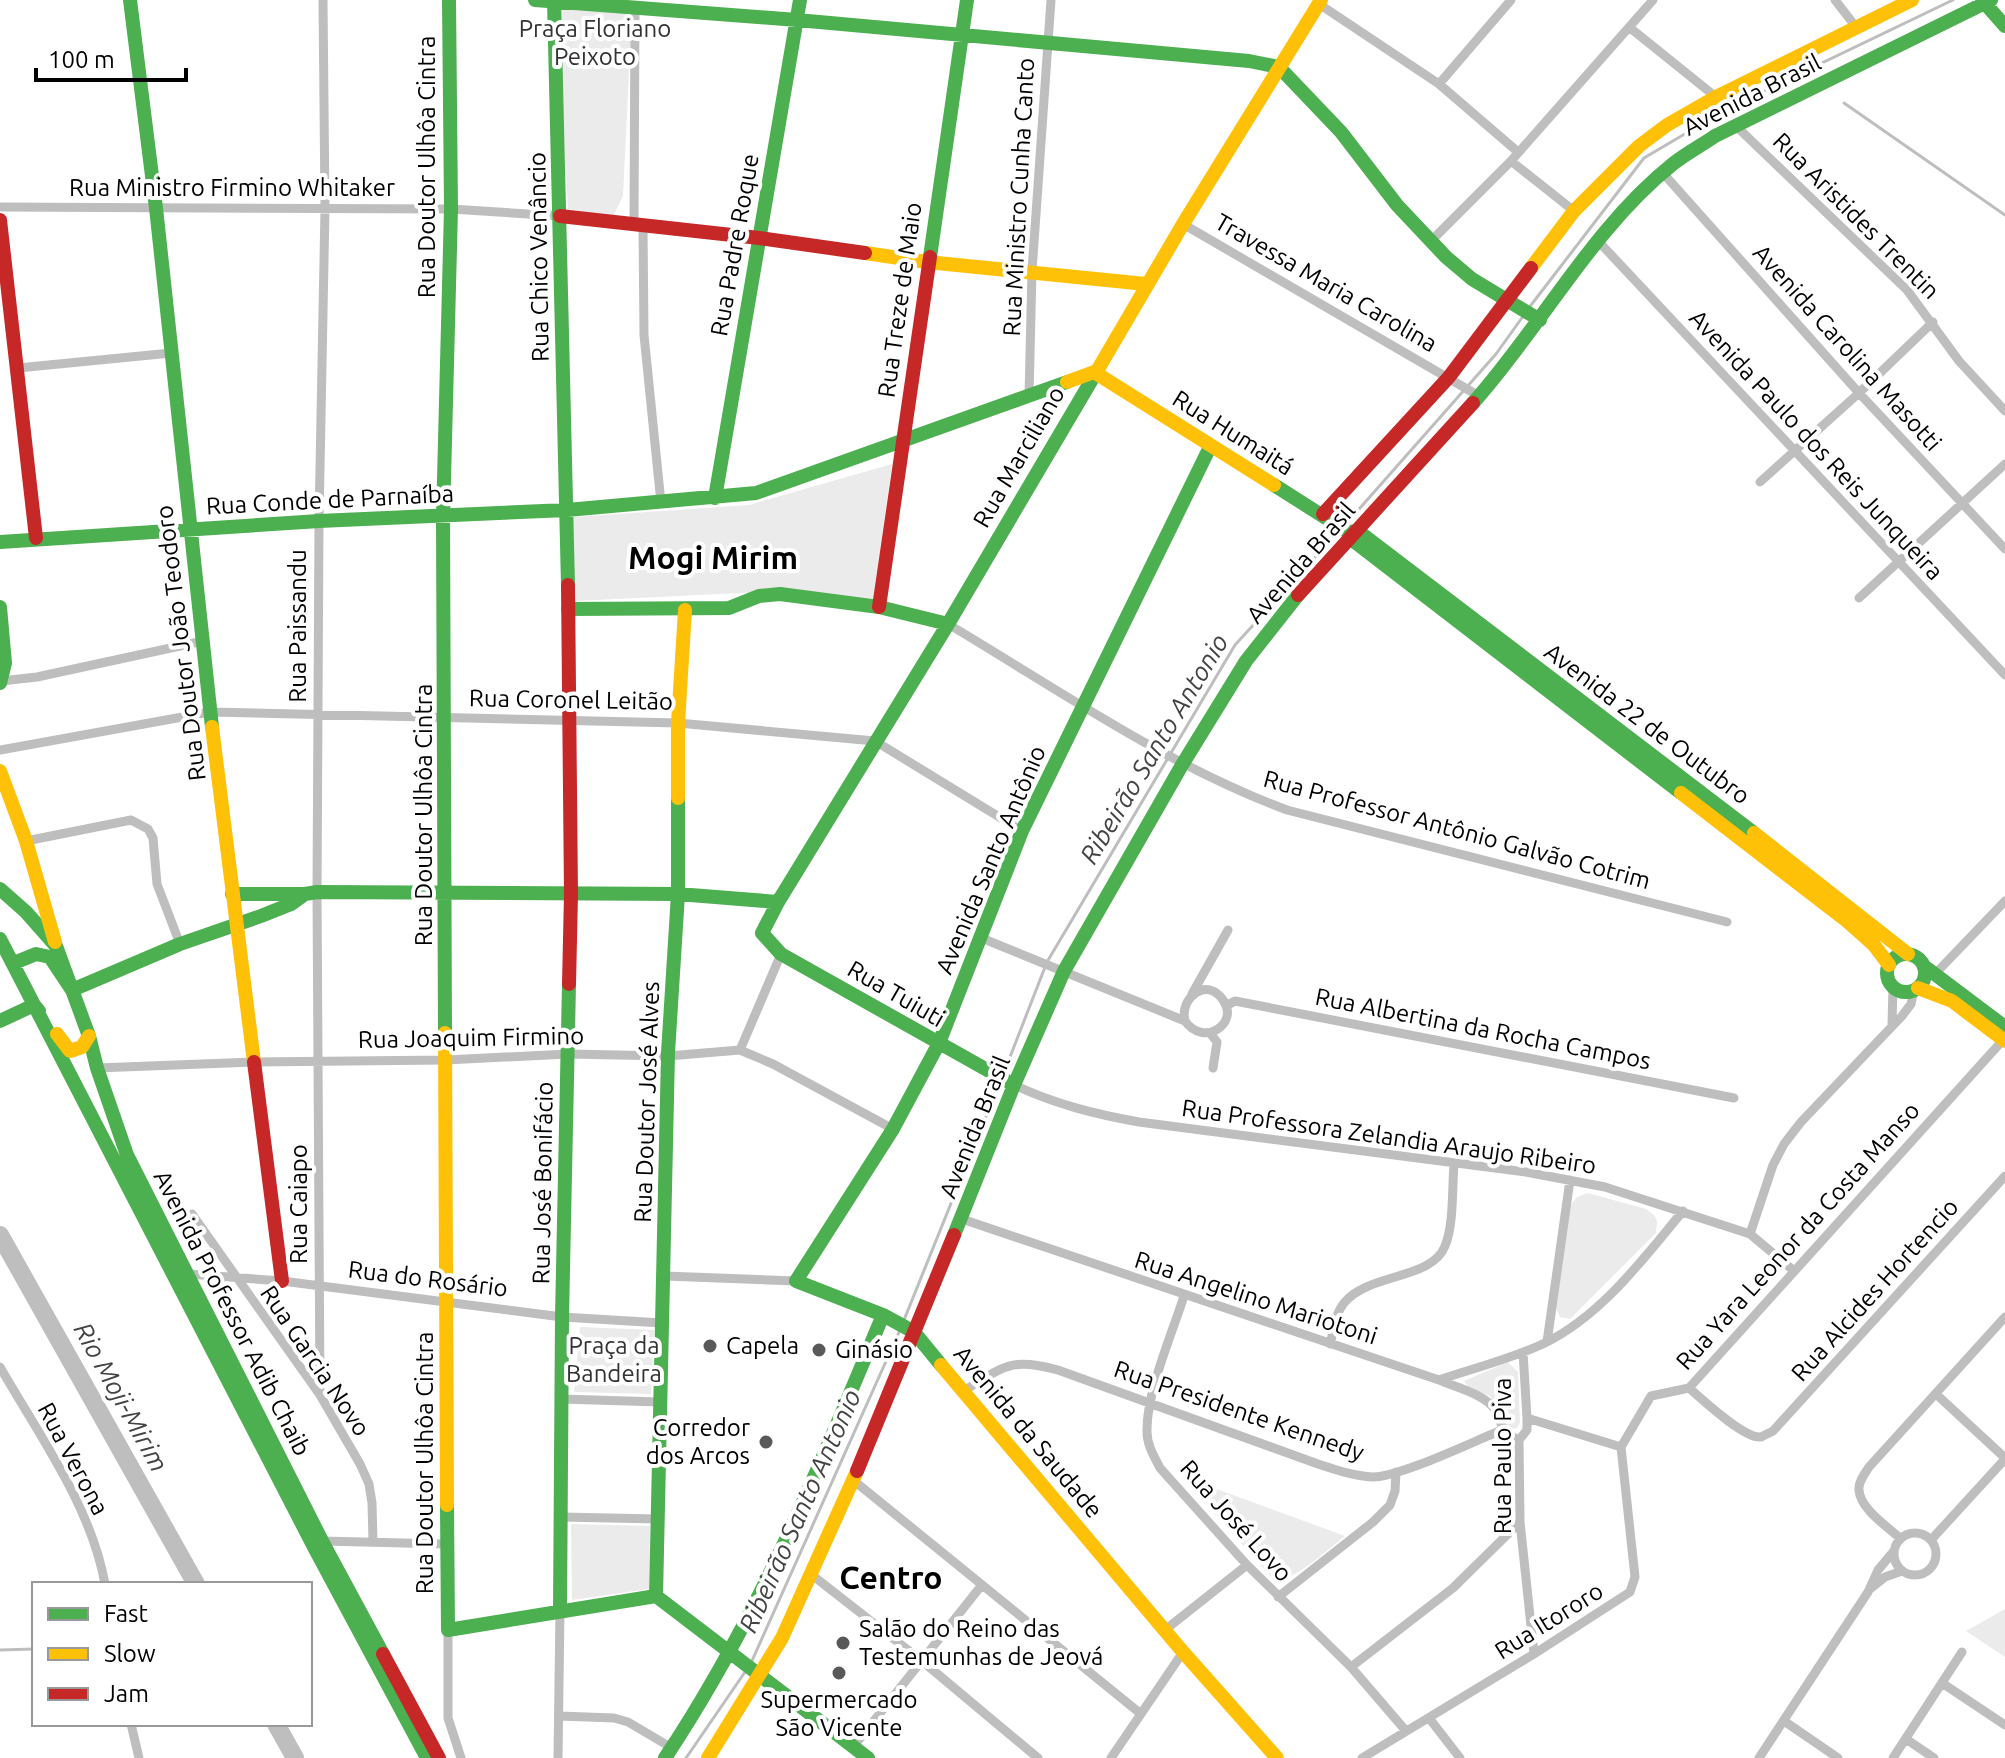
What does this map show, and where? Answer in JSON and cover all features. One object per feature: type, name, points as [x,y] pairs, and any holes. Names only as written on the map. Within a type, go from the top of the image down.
[{"type":"street","name":"Rua Doutor João Teodoro","points":[[130,0],[156,208],[210,712],[282,1281]]},
{"type":"street","name":"Rua Paissandu","points":[[318,1061],[311,893],[318,715],[325,208],[323,0]]},
{"type":"street","name":"Rua Doutor Ulhôa Cintra","points":[[448,1630],[445,1544],[446,717],[443,518],[451,209],[449,0]]},
{"type":"street","points":[[535,0],[797,20],[1249,61],[1279,67],[1341,132],[1430,242],[1472,279],[1536,318]]},
{"type":"street","name":"Rua Padre Roque","points":[[715,498],[800,0]]},
{"type":"street","name":"Rua Treze de Maio","points":[[879,607],[967,0]]},
{"type":"street","name":"Rua Ministro Cunha Canto","points":[[1029,396],[1032,271],[1051,0]]},
{"type":"street","points":[[1439,84],[1511,0]]},
{"type":"street","points":[[1430,242],[1511,161],[1653,0]]},
{"type":"street","points":[[1835,0],[1856,27]]},
{"type":"street","name":"Avenida Brasil","points":[[1328,518],[1454,380],[1512,303],[1574,211],[1646,140],[1716,97],[1912,0]]},
{"type":"street","name":"Rua Chico Venâncio","points":[[554,1],[568,609]]},
{"type":"street","points":[[1321,1],[1439,84],[1518,152]]},
{"type":"street","name":"Rua Marciliano","points":[[762,933],[948,624],[1146,284],[1321,1]]},
{"type":"street","points":[[1985,1],[2005,26]]},
{"type":"street","name":"Avenida Brasil","points":[[708,1758],[782,1638],[812,1575],[853,1480],[910,1329],[962,1219],[1010,1083],[1059,968],[1178,763],[1246,661],[1285,609],[1476,394],[1599,242],[1662,172],[1736,126],[1985,1]]},
{"type":"street","points":[[635,7],[644,335],[661,503]]},
{"type":"street","points":[[1629,27],[1716,97]]},
{"type":"street","name":"Rua Aristides Trentin","points":[[1736,126],[1907,290],[1966,369],[2005,411]]},
{"type":"street","points":[[1511,161],[1574,211]]},
{"type":"street","name":"Avenida Carolina Masotti","points":[[1662,172],[1859,393],[2005,549]]},
{"type":"street","name":"Rua Ministro Firmino Whitaker","points":[[0,207],[451,209],[560,216]]},
{"type":"street","points":[[560,216],[759,238],[927,262],[1146,284]]},
{"type":"street","points":[[0,220],[36,538]]},
{"type":"street","name":"Travessa Maria Carolina","points":[[1183,224],[1476,394]]},
{"type":"street","name":"Avenida Paulo dos Reis Junqueira","points":[[1599,242],[2005,675]]},
{"type":"street","points":[[1760,482],[1933,322]]},
{"type":"street","points":[[18,368],[171,353]]},
{"type":"street","name":"Rua Conde de Parnaíba","points":[[0,542],[319,521],[443,518],[567,510],[756,493],[1094,372]]},
{"type":"street","name":"Rua Humaitá","points":[[1094,372],[1351,533]]},
{"type":"street","name":"Avenida Santo Antônio","points":[[796,1281],[893,1129],[939,1043],[1022,831],[1210,447]]},
{"type":"street","points":[[1859,598],[2005,464]]},
{"type":"street","name":"Avenida 22 de Outubro","points":[[1351,533],[1851,907],[1908,954]]},
{"type":"street","name":"Avenida 22 de Outubro","points":[[1351,533],[1847,921],[1874,945],[1889,965]]},
{"type":"street","points":[[568,609],[729,608],[759,596],[780,594],[879,607],[948,624]]},
{"type":"street","name":"Rua José Bonifácio","points":[[558,1758],[562,1317],[571,894],[568,609]]},
{"type":"street","name":"Rua Doutor José Alves","points":[[656,1596],[668,1056],[678,894],[678,723],[685,610]]},
{"type":"street","points":[[1,616],[5,663],[0,682],[37,677],[203,641]]},
{"type":"street","name":"Rua Professor Antônio Galvão Cotrim","points":[[948,624],[1178,763],[1239,793],[1287,810],[1727,922]]},
{"type":"street","name":"Rua Coronel Leitão","points":[[0,750],[210,712],[678,723],[875,741],[1022,831]]},
{"type":"street","points":[[0,771],[26,841],[56,946]]},
{"type":"street","points":[[26,841],[131,820],[142,824],[153,838],[157,884],[180,944]]},
{"type":"street","name":"Avenida Professor Adib Chaib","points":[[0,889],[26,912],[56,946],[127,1155],[322,1541],[439,1758]]},
{"type":"street","points":[[14,963],[34,953],[49,955],[72,990],[180,944],[291,904],[311,893]]},
{"type":"street","points":[[232,894],[678,894],[778,902]]},
{"type":"street","points":[[1750,1234],[1773,1165],[1784,1144],[1911,1004],[1916,989],[1930,970],[2005,901]]},
{"type":"street","points":[[1185,1021],[1184,1007],[1228,930]]},
{"type":"street","name":"Rua Tuiuti","points":[[762,933],[781,954],[1010,1083]]},
{"type":"street","points":[[979,937],[1185,1021],[1196,1032],[1210,1033],[1222,1025],[1226,1019],[1226,1006],[1218,994],[1205,990],[1192,994]]},
{"type":"street","name":"Avenida Professor Adib Chaib","points":[[0,939],[427,1758]]},
{"type":"street","points":[[781,954],[740,1050],[773,1064],[893,1129]]},
{"type":"street","points":[[1892,1025],[1893,986],[1887,975],[1889,965],[1896,957],[1908,954],[1918,958],[2004,1036]]},
{"type":"street","points":[[1893,986],[1904,992],[1916,989],[1952,1001],[2004,1036]]},
{"type":"street","name":"Rua Albertina da Rocha Campos","points":[[1226,1006],[1235,1001],[1734,1098]]},
{"type":"street","points":[[0,1021],[34,1005],[70,1051],[85,1064],[97,1068]]},
{"type":"street","points":[[1210,1033],[1217,1042],[1213,1068]]},
{"type":"street","points":[[70,1051],[82,1047],[89,1036]]},
{"type":"street","name":"Rua Yara Leonor da Costa Manso","points":[[1621,1447],[1651,1396],[1689,1388],[2004,1036]]},
{"type":"street","name":"Rua Joaquim Firmino","points":[[97,1068],[568,1054],[668,1056],[740,1050]]},
{"type":"street","name":"Rua Caiapo","points":[[318,1061],[320,1395]]},
{"type":"street","name":"Rua Professora Zelandia Araujo Ribeiro","points":[[1010,1083],[1061,1105],[1125,1120],[1605,1187],[1750,1234],[1793,1270]]},
{"type":"street","points":[[1330,1344],[1336,1318],[1343,1304],[1354,1294],[1370,1284],[1422,1267],[1438,1257],[1446,1245],[1449,1229],[1454,1164]]},
{"type":"street","name":"Rua Alcides Hortencio","points":[[1689,1388],[1740,1430],[1762,1437],[1773,1431],[2005,1176]]},
{"type":"street","points":[[1547,1342],[1570,1180]]},
{"type":"street","points":[[1439,1380],[1523,1352],[1568,1329],[1630,1275],[1683,1211]]},
{"type":"street","name":"Rua Garcia Novo","points":[[192,1214],[320,1395],[360,1464],[369,1484],[373,1541]]},
{"type":"street","name":"Rua Angelino Mariotoni","points":[[962,1219],[1439,1380],[1489,1403],[1497,1413],[1502,1430],[1519,1440]]},
{"type":"street","name":"Rua do Rosário","points":[[188,1274],[319,1285],[562,1317],[662,1323]]},
{"type":"street","name":"Avenida da Saudade","points":[[665,1276],[796,1281],[910,1329],[965,1390],[1183,1652],[1277,1758]]},
{"type":"street","name":"Rua José Lovo","points":[[1184,1296],[1150,1404],[1146,1433],[1151,1451],[1160,1468],[1247,1565],[1351,1667],[1406,1731]]},
{"type":"street","points":[[559,1716],[614,1718],[628,1722],[669,1753],[734,1656],[887,1317]]},
{"type":"street","points":[[1901,1539],[1861,1497],[1860,1482],[1869,1467],[2005,1317]]},
{"type":"street","name":"Rua Paulo Piva","points":[[1523,1352],[1527,1430],[1519,1440],[1520,1522],[1534,1654]]},
{"type":"street","name":"Rua Presidente Kennedy","points":[[965,1390],[1017,1363],[1033,1363],[1353,1475],[1376,1477],[1502,1430]]},
{"type":"street","name":"Rua Verona","points":[[0,1367],[87,1524],[105,1582]]},
{"type":"street","points":[[1931,1540],[2005,1459],[1936,1394]]},
{"type":"street","points":[[561,1399],[660,1402]]},
{"type":"street","points":[[1527,1418],[1621,1447]]},
{"type":"street","name":"Rua Itororo","points":[[1362,1758],[1617,1603],[1630,1592],[1635,1584],[1621,1447]]},
{"type":"street","points":[[1278,1597],[1390,1505],[1395,1491],[1396,1472]]},
{"type":"street","points":[[853,1480],[1141,1714]]},
{"type":"street","points":[[561,1517],[658,1519]]},
{"type":"street","points":[[1351,1667],[1453,1588],[1520,1522]]},
{"type":"street","points":[[1759,1758],[1868,1592],[1878,1570],[1901,1539],[1919,1533],[1931,1540],[1937,1552],[1933,1566],[1922,1575],[1908,1575],[1894,1559],[1894,1551]]},
{"type":"street","points":[[322,1541],[445,1544]]},
{"type":"street","points":[[1165,1630],[1247,1565]]},
{"type":"street","points":[[1868,1592],[1885,1577],[1902,1571]]},
{"type":"street","points":[[812,1575],[1038,1758]]},
{"type":"street","points":[[854,1746],[981,1586]]},
{"type":"street","points":[[461,1758],[448,1718],[448,1630],[656,1596],[868,1758]]},
{"type":"street","points":[[1111,1758],[1183,1652]]},
{"type":"street","points":[[1893,1758],[1962,1652]]},
{"type":"street","points":[[1942,1683],[2005,1725]]},
{"type":"street","points":[[1429,1718],[1460,1758]]},
{"type":"street","points":[[1784,1721],[1838,1758]]},
{"type":"street","points":[[131,1726],[139,1758]]},
{"type":"street","points":[[1906,1739],[1934,1758]]},
{"type":"green space","name":"Praça Floriano Peixoto","points":[[557,5],[632,9],[623,196],[613,217],[568,209]]},
{"type":"green space","points":[[892,464],[873,599],[762,592],[574,601],[573,517],[749,505]]},
{"type":"green space","points":[[1588,1193],[1646,1209],[1655,1216],[1656,1233],[1570,1319],[1560,1317],[1556,1308],[1570,1206],[1577,1197]]},
{"type":"green space","name":"Praça da Bandeira","points":[[580,1327],[654,1330],[651,1394],[574,1392]]},
{"type":"green space","points":[[1508,1362],[1518,1372],[1520,1423],[1517,1428],[1508,1430],[1490,1396],[1469,1388],[1464,1381]]},
{"type":"green space","points":[[1181,1476],[1345,1536],[1301,1571],[1273,1579]]},
{"type":"green space","points":[[571,1524],[650,1526],[649,1589],[572,1600]]},
{"type":"green space","points":[[2005,1609],[2005,1657],[1966,1631]]},
{"type":"waterway","name":"Ribeirão Santo Antonio","points":[[1528,309],[1644,158],[1776,85],[1953,0]]},
{"type":"waterway","points":[[1844,103],[2005,215]]},
{"type":"waterway","name":"Ribeirão Santo Antonio","points":[[1345,525],[1496,354],[1524,315]]},
{"type":"waterway","name":"Ribeirão Santo Antonio","points":[[1003,1075],[1047,962],[1235,645],[1339,531]]},
{"type":"waterway","name":"Ribeirão Santo Antonio","points":[[904,1320],[1000,1082]]},
{"type":"waterway","name":"Rio Moji-Mirim","points":[[0,1235],[195,1582]]},
{"type":"waterway","name":"Ribeirão Santo Antonio","points":[[751,1663],[900,1330]]},
{"type":"waterway","points":[[0,1650],[32,1649]]},
{"type":"waterway","name":"Ribeirão Santo Antonio","points":[[686,1758],[745,1672]]},
{"type":"waterway","name":"Rio Moji-Mirim","points":[[277,1726],[295,1758]]},
{"type":"traffic: fast","points":[[130,0],[156,208],[212,727]]},
{"type":"traffic: fast","points":[[445,1033],[443,518],[451,209],[449,0]]},
{"type":"traffic: fast","points":[[535,0],[797,20],[1249,61],[1279,67],[1341,132],[1397,205],[1446,257],[1472,279],[1540,320]]},
{"type":"traffic: fast","points":[[554,0],[568,585]]},
{"type":"traffic: fast","points":[[715,498],[800,0]]},
{"type":"traffic: fast","points":[[930,257],[967,0]]},
{"type":"traffic: fast","points":[[1982,0],[2005,26]]},
{"type":"traffic: fast","points":[[1473,403],[1618,217],[1674,163],[1715,136],[1991,0]]},
{"type":"traffic: fast","points":[[1014,1085],[781,954],[762,933],[1097,371]]},
{"type":"traffic: fast","points":[[0,542],[319,521],[567,510],[756,493],[1067,382]]},
{"type":"traffic: fast","points":[[941,1365],[914,1332],[883,1315],[796,1281],[893,1129],[939,1043],[1022,831],[1210,447]]},
{"type":"traffic: fast","points":[[1274,485],[1348,532],[1351,539],[1681,793]]},
{"type":"traffic: fast","points":[[1349,532],[1358,531],[1754,833]]},
{"type":"traffic: fast","points":[[568,609],[729,608],[759,596],[780,594],[879,607],[948,624]]},
{"type":"traffic: fast","points":[[954,1235],[1064,971],[1182,765],[1246,661],[1298,595]]},
{"type":"traffic: fast","points":[[0,607],[5,663],[0,683]]},
{"type":"traffic: fast","points":[[656,1596],[668,1053],[678,894],[678,798]]},
{"type":"traffic: fast","points":[[0,889],[26,912],[56,946],[127,1155],[322,1541],[383,1654]]},
{"type":"traffic: fast","points":[[14,963],[36,954],[50,957],[72,990],[180,944],[261,916],[291,904],[305,894],[317,892],[678,894],[778,902]]},
{"type":"traffic: fast","points":[[232,894],[305,894]]},
{"type":"traffic: fast","points":[[0,939],[314,1547],[427,1758]]},
{"type":"traffic: fast","points":[[1906,954],[1919,960],[1925,973],[1919,986],[1906,992],[1893,986],[1887,973],[1893,960],[1906,954]]},
{"type":"traffic: fast","points":[[1924,966],[2005,1027]]},
{"type":"traffic: fast","points":[[560,1610],[569,984]]},
{"type":"traffic: fast","points":[[0,1021],[34,1005],[39,1011]]},
{"type":"traffic: fast","points":[[665,1758],[699,1705],[758,1597],[810,1486],[883,1315]]},
{"type":"traffic: fast","points":[[447,1505],[448,1630],[656,1596]]},
{"type":"traffic: fast","points":[[656,1596],[868,1758]]},
{"type":"traffic: slow","points":[[1097,371],[1321,0]]},
{"type":"traffic: slow","points":[[1531,268],[1574,211],[1639,146],[1667,125],[1716,97],[1912,0]]},
{"type":"traffic: slow","points":[[865,253],[1146,284]]},
{"type":"traffic: slow","points":[[1067,382],[1094,372],[1274,485]]},
{"type":"traffic: slow","points":[[678,798],[678,723],[685,610]]},
{"type":"traffic: slow","points":[[212,727],[254,1062]]},
{"type":"traffic: slow","points":[[0,771],[26,841],[55,942]]},
{"type":"traffic: slow","points":[[1681,793],[1847,921],[1874,945],[1889,965]]},
{"type":"traffic: slow","points":[[1754,833],[1908,954]]},
{"type":"traffic: slow","points":[[1918,988],[1952,1001],[2005,1041]]},
{"type":"traffic: slow","points":[[445,1033],[447,1505]]},
{"type":"traffic: slow","points":[[57,1034],[70,1051],[82,1047],[89,1036]]},
{"type":"traffic: slow","points":[[941,1365],[1183,1652],[1277,1758]]},
{"type":"traffic: slow","points":[[708,1758],[782,1638],[857,1471]]},
{"type":"traffic: jam","points":[[560,216],[865,253]]},
{"type":"traffic: jam","points":[[0,220],[36,538]]},
{"type":"traffic: jam","points":[[879,607],[930,257]]},
{"type":"traffic: jam","points":[[1323,514],[1449,377],[1531,268]]},
{"type":"traffic: jam","points":[[1298,595],[1473,403]]},
{"type":"traffic: jam","points":[[568,585],[569,984]]},
{"type":"traffic: jam","points":[[254,1062],[282,1281]]},
{"type":"traffic: jam","points":[[857,1471],[954,1235]]},
{"type":"traffic: jam","points":[[383,1654],[439,1758]]},
{"type":"place","name":"Capela","points":[[710,1346]]},
{"type":"place","name":"Ginásio","points":[[819,1350]]},
{"type":"place","name":"Corredor dos Arcos","points":[[766,1442]]},
{"type":"place","name":"Salão do Reino das Testemunhas de Jeová","points":[[843,1643]]},
{"type":"place","name":"Supermercado São Vicente","points":[[839,1673]]},
{"type":"district","name":"Mogi Mirim","points":[[713,558]]},
{"type":"district","name":"Centro","points":[[891,1578]]}]
